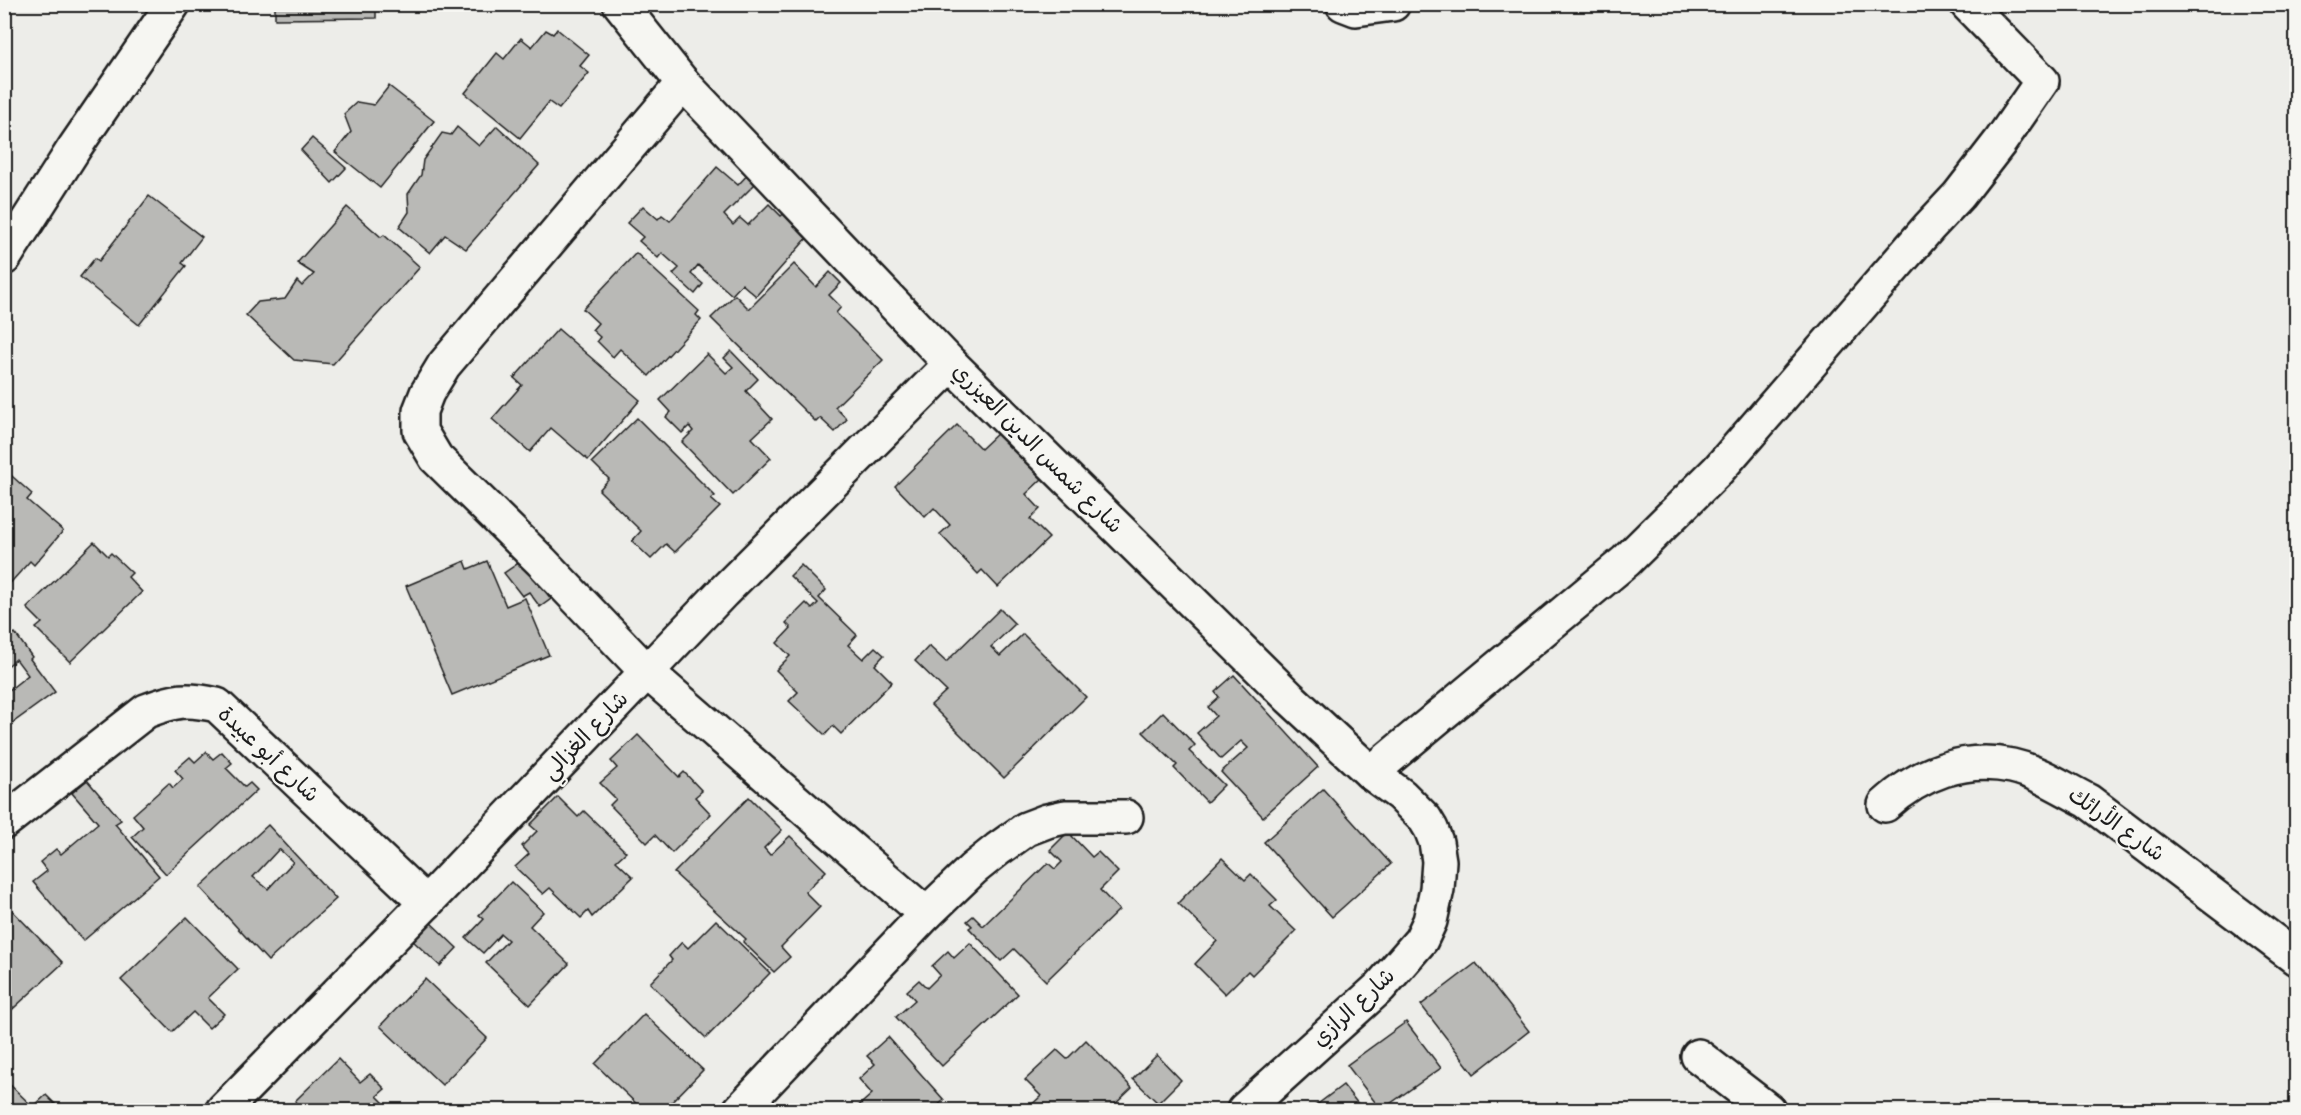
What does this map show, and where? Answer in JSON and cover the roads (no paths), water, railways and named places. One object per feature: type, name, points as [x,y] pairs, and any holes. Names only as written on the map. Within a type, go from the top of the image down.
[{"type":"street","points":[[4,258],[75,147],[173,4]]},
{"type":"street","name":"شارع شمس الدين العيزري","points":[[620,4],[683,83],[951,364],[1282,690],[1371,773],[1401,795],[1431,829],[1436,842],[1439,861],[1437,889]]},
{"type":"street","points":[[1342,4],[1356,9],[1393,4]]},
{"type":"street","points":[[1371,773],[1626,561],[1718,470],[1982,167],[2042,81],[1967,4]]},
{"type":"street","points":[[683,83],[451,357],[427,393],[420,411],[420,431],[436,458],[541,561],[647,672],[926,914]]},
{"type":"street","name":"شارع الغزالي","points":[[223,1110],[426,903],[647,672],[951,364]]},
{"type":"street","name":"شارع أبو عبيدة","points":[[4,822],[146,711],[169,702],[193,699],[217,705],[426,903]]},
{"type":"street","name":"شارع الأرائك","points":[[1885,806],[1902,790],[1923,777],[1955,766],[1985,763],[2013,767],[2052,782],[2088,801],[2296,958]]},
{"type":"street","points":[[740,1110],[926,914],[973,869],[1026,829],[1047,821],[1065,817],[1126,817]]},
{"type":"street","name":"شارع الرازي","points":[[1244,1110],[1380,987],[1421,940],[1430,921],[1437,889]]},
{"type":"street","points":[[1698,1056],[1768,1110]]}]
